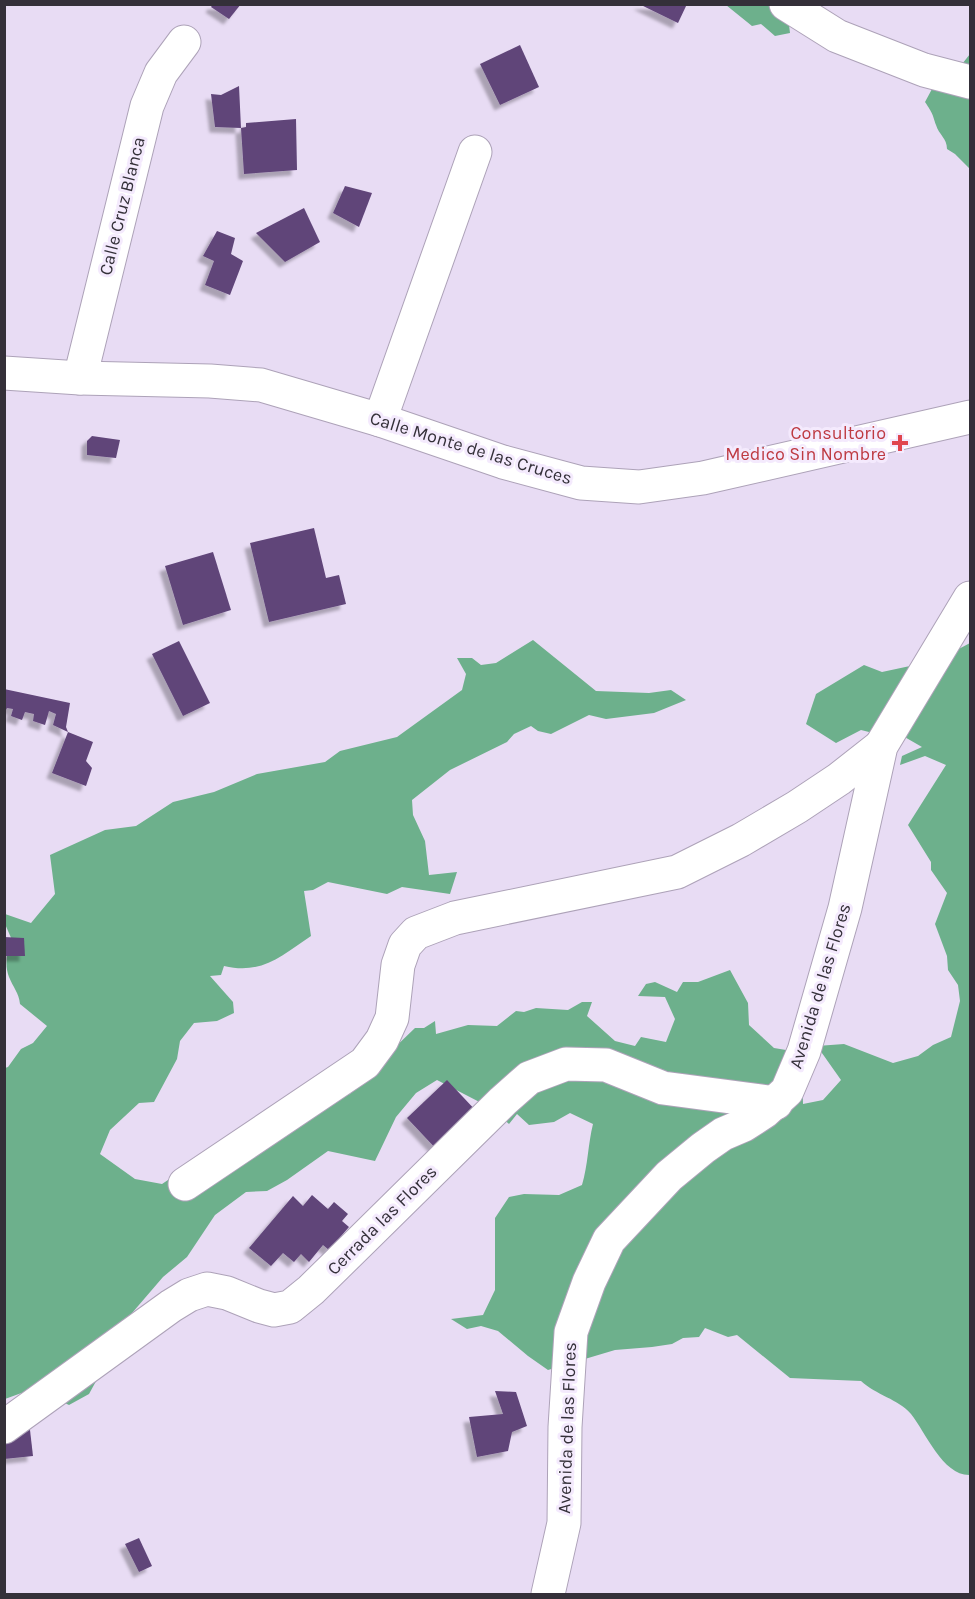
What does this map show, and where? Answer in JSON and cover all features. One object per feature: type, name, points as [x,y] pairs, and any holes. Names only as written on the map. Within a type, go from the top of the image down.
[{"type":"street","points":[[786,4],[837,36],[924,70],[970,82]]},
{"type":"street","name":"Calle Cruz Blanca","points":[[80,378],[147,106],[161,73],[184,42]]},
{"type":"street","points":[[380,420],[476,152]]},
{"type":"street","name":"Calle Monte de las Cruces","points":[[4,373],[261,385],[380,420],[503,462],[581,483],[639,487],[703,478],[970,417]]},
{"type":"street","name":"Avenida de las Flores","points":[[548,1594],[564,1523],[565,1427],[571,1332],[594,1272],[609,1240],[669,1176],[723,1134],[744,1125],[776,1103],[787,1091],[800,1061],[820,998],[845,908],[881,746],[970,598]]},
{"type":"street","points":[[185,1184],[365,1063],[382,1040],[392,1018],[398,964],[405,945],[416,933],[455,918],[677,872],[741,840],[797,807],[839,779],[881,746]]},
{"type":"street","name":"Cerrada las Flores","points":[[4,1427],[189,1295],[207,1289],[227,1293],[274,1310],[290,1307],[529,1078],[566,1064],[606,1065],[663,1088],[776,1103]]},
{"type":"green space","points":[[726,5],[798,5],[788,17],[790,33],[775,36],[761,24],[752,26]]},
{"type":"green space","points":[[970,54],[970,169],[947,149],[946,142],[925,102],[932,89],[934,72],[947,83]]},
{"type":"green space","points":[[533,640],[596,691],[649,693],[671,690],[686,700],[654,713],[606,719],[589,715],[551,734],[538,731],[531,726],[514,734],[507,742],[450,770],[412,800],[413,815],[425,841],[429,875],[457,872],[450,894],[402,887],[387,894],[328,882],[313,890],[304,891],[311,936],[280,957],[260,966],[237,968],[224,966],[221,975],[210,976],[233,1002],[234,1013],[217,1021],[194,1023],[180,1041],[177,1059],[154,1102],[139,1103],[110,1130],[100,1154],[135,1179],[162,1184],[298,1106],[350,1094],[360,1081],[415,1028],[424,1028],[435,1021],[436,1034],[468,1025],[497,1026],[516,1011],[524,1012],[536,1008],[568,1010],[582,1002],[592,1002],[587,1016],[615,1041],[635,1046],[641,1037],[666,1042],[675,1019],[665,997],[638,996],[646,984],[655,982],[677,992],[683,982],[698,982],[730,970],[748,1003],[749,1025],[774,1048],[798,1052],[802,1070],[803,1104],[823,1100],[841,1080],[817,1046],[844,1044],[893,1063],[918,1056],[933,1045],[951,1037],[960,1001],[958,985],[948,970],[947,956],[935,924],[947,893],[931,870],[931,862],[908,825],[946,765],[925,756],[900,765],[902,756],[922,747],[889,728],[877,734],[861,730],[836,743],[806,724],[816,694],[864,665],[882,672],[938,660],[970,643],[970,1475],[952,1469],[943,1461],[906,1409],[861,1381],[790,1378],[737,1335],[728,1337],[705,1328],[699,1337],[683,1338],[672,1344],[615,1350],[548,1370],[498,1331],[481,1326],[467,1329],[451,1319],[483,1315],[495,1290],[495,1218],[509,1197],[524,1194],[559,1195],[582,1185],[593,1124],[570,1113],[554,1122],[529,1125],[517,1114],[509,1124],[491,1108],[437,1080],[416,1093],[396,1117],[375,1161],[328,1151],[287,1180],[267,1191],[246,1192],[215,1215],[187,1257],[163,1277],[120,1327],[112,1352],[89,1394],[69,1405],[44,1393],[27,1391],[5,1399],[5,1068],[21,1049],[33,1043],[47,1026],[20,1004],[9,977],[7,958],[12,940],[5,924],[5,914],[31,923],[55,894],[50,855],[105,830],[136,826],[173,802],[214,792],[257,774],[325,762],[340,751],[397,737],[462,690],[466,674],[457,658],[472,658],[481,665],[496,663]]},
{"type":"building","points":[[213,4],[241,4],[229,19],[211,7]]},
{"type":"building","points":[[639,4],[687,4],[678,23]]},
{"type":"building","points":[[520,45],[539,87],[500,105],[480,64]]},
{"type":"building","points":[[239,86],[241,128],[215,127],[211,94],[221,95]]},
{"type":"building","points":[[296,119],[297,170],[244,174],[241,128],[246,127],[246,123]]},
{"type":"building","points":[[345,186],[372,193],[359,227],[333,213]]},
{"type":"building","points":[[304,208],[320,242],[285,262],[256,233]]},
{"type":"building","points":[[217,231],[235,238],[231,254],[243,261],[230,295],[205,285],[214,261],[203,256]]},
{"type":"building","points":[[92,436],[120,440],[116,458],[87,455],[87,441]]},
{"type":"building","points":[[314,528],[326,578],[339,575],[346,604],[269,622],[250,543]]},
{"type":"building","points":[[213,552],[231,610],[183,625],[165,566]]},
{"type":"building","points":[[179,641],[210,703],[183,716],[152,654]]},
{"type":"building","points":[[4,689],[70,703],[66,727],[68,732],[53,725],[56,714],[49,711],[45,725],[33,721],[34,714],[25,712],[22,720],[11,716],[13,709],[7,708],[4,714]]},
{"type":"building","points":[[68,732],[93,742],[86,761],[92,768],[86,786],[52,773]]},
{"type":"building","points":[[4,937],[24,938],[25,956],[4,956]]},
{"type":"building","points":[[447,1080],[479,1114],[439,1152],[407,1118]]},
{"type":"building","points":[[312,1195],[328,1209],[334,1202],[348,1214],[342,1221],[349,1227],[329,1250],[323,1245],[309,1262],[301,1254],[294,1262],[283,1253],[271,1266],[249,1248],[293,1196],[303,1206]]},
{"type":"building","points":[[495,1391],[516,1392],[527,1426],[512,1432],[508,1451],[477,1457],[469,1417],[503,1414]]},
{"type":"building","points":[[30,1430],[33,1456],[4,1459],[4,1433]]},
{"type":"building","points":[[139,1538],[152,1566],[139,1572],[125,1544]]},
{"type":"place","name":"Consultorio Medico Sin Nombre","points":[[900,443]]}]
